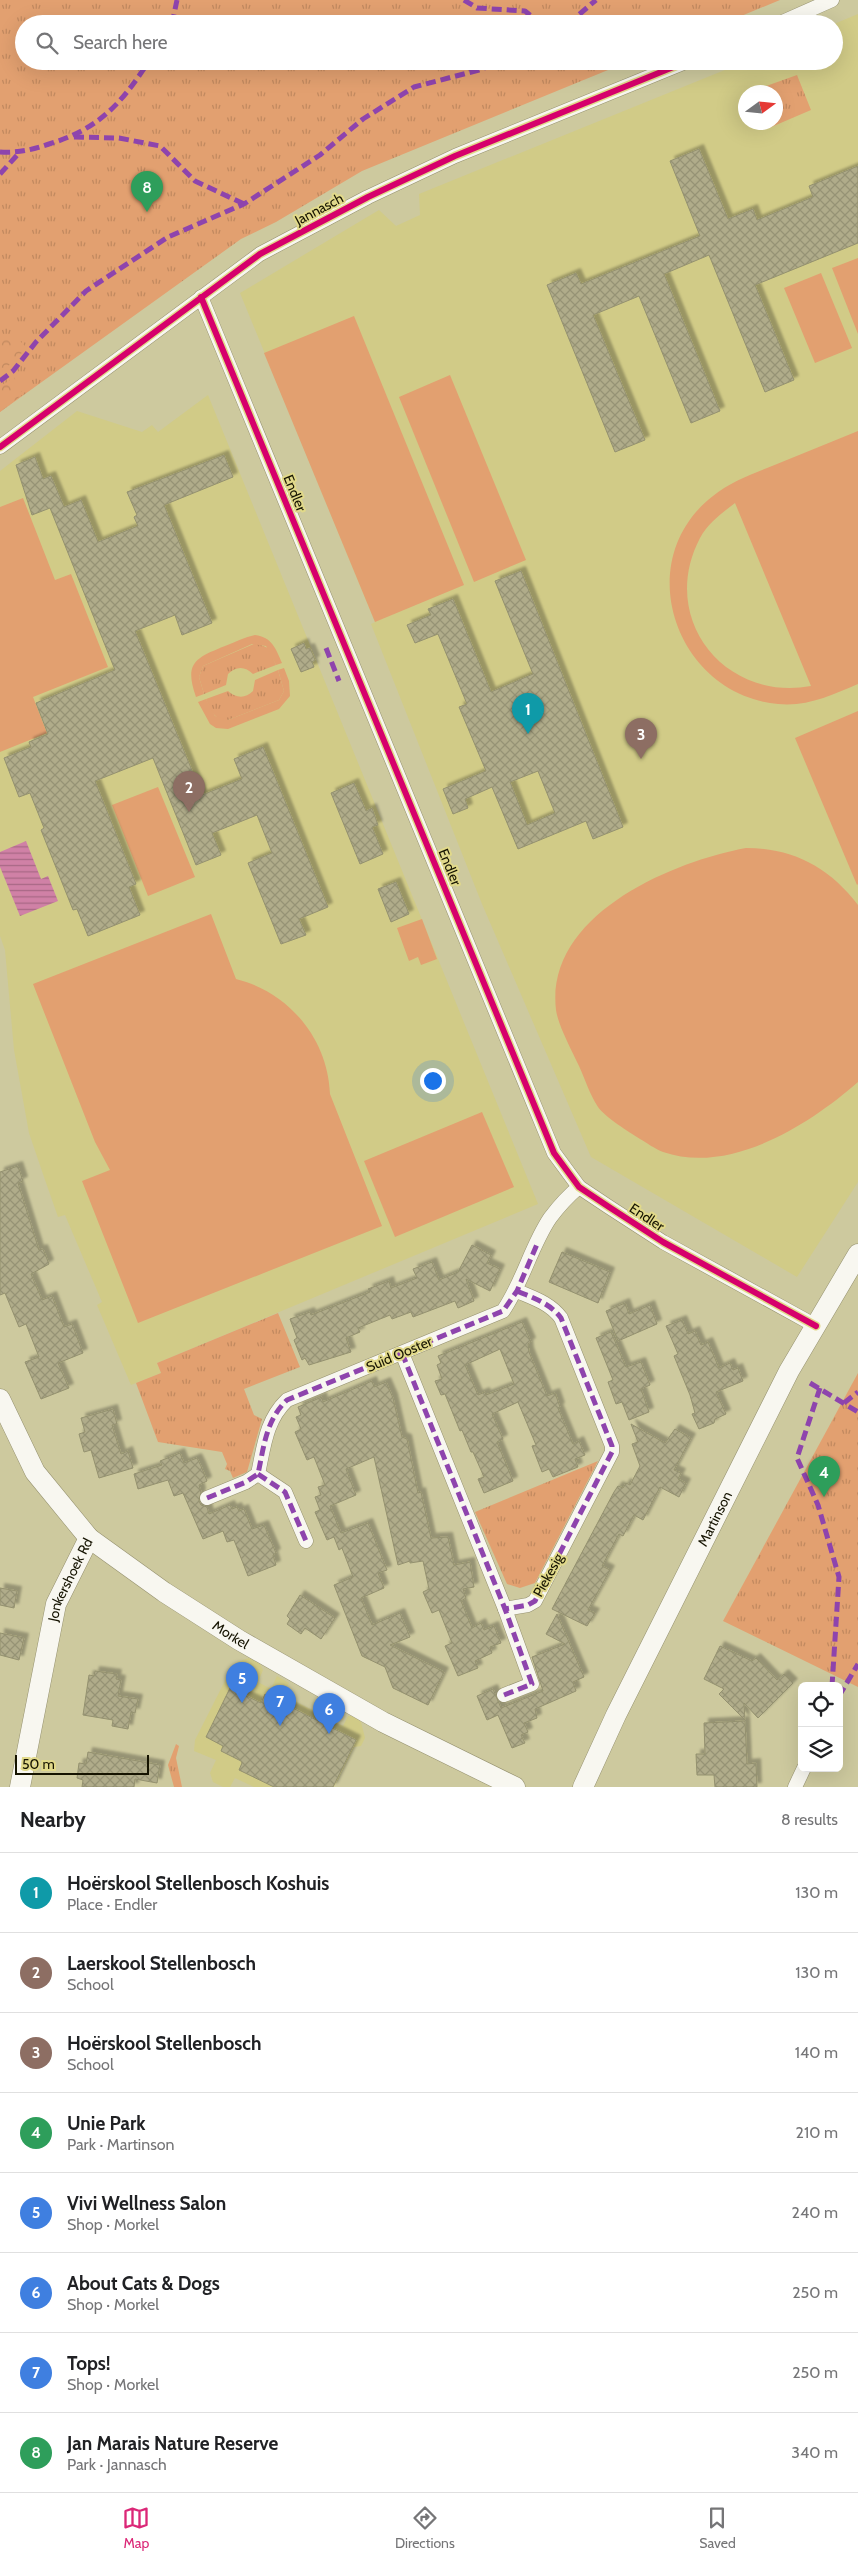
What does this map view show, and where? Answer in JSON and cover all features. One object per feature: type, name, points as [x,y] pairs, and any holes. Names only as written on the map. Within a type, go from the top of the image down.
[{"type":"street","points":[[798,15],[832,0]]},
{"type":"street","name":"Jannasch","points":[[0,447],[260,254],[383,190],[455,156],[666,70]]},
{"type":"street","name":"Endler","points":[[201,297],[554,1153],[579,1187],[664,1242],[816,1326]]},
{"type":"street","name":"Suid Ooster","points":[[258,1474],[267,1430],[273,1416],[288,1400],[503,1310],[516,1291],[549,1220],[563,1201],[579,1187]]},
{"type":"street","name":"Martinson","points":[[582,1787],[616,1715],[789,1371],[858,1254]]},
{"type":"street","name":"Piekesig","points":[[505,1609],[528,1605],[535,1601],[612,1452],[612,1446],[561,1318],[556,1311],[542,1301],[516,1291]]},
{"type":"street","points":[[402,1353],[505,1609],[532,1684],[504,1696]]},
{"type":"street","name":"Jonkershoek Rd","points":[[0,1399],[35,1472],[89,1538],[56,1604],[20,1787]]},
{"type":"street","points":[[207,1498],[246,1482],[258,1474],[285,1492],[306,1541]]},
{"type":"street","name":"Morkel","points":[[89,1538],[164,1592],[263,1654],[383,1722],[514,1787]]},
{"type":"street","points":[[795,1787],[802,1772]]},
{"type":"shaded area","points":[[858,14],[858,1182],[797,1277],[591,1157],[482,904],[371,624],[375,622],[240,293],[379,210],[396,226],[420,215],[419,194],[725,70],[843,70],[843,20]]},
{"type":"shaded area","points":[[208,395],[538,1204],[157,1363],[161,1373],[131,1385],[97,1305],[102,1302],[65,1215],[58,1217],[44,1177],[29,1133],[14,1050],[5,950],[0,936],[0,471],[77,411],[142,432],[152,425],[158,432]]},
{"type":"shaded area","points":[[26,841],[41,879],[48,876],[58,901],[20,916],[0,867],[0,852]]},
{"type":"shaded area","points":[[249,1658],[260,1664],[263,1670],[258,1682],[271,1689],[277,1676],[289,1683],[283,1695],[343,1726],[348,1716],[355,1716],[361,1722],[365,1738],[361,1746],[354,1747],[334,1787],[254,1787],[235,1778],[230,1787],[223,1787],[213,1782],[210,1773],[216,1760],[194,1751],[195,1740],[232,1667],[237,1662]]},
{"type":"green space","points":[[0,0],[780,0],[744,15],[15,15],[15,70],[608,70],[362,171],[276,222],[241,239],[0,412]]},
{"type":"green space","points":[[797,75],[811,110],[783,122],[783,85],[769,85]]},
{"type":"green space","points":[[858,258],[858,334],[832,268]]},
{"type":"green space","points":[[821,273],[852,348],[815,363],[784,288]]},
{"type":"green space","points":[[354,316],[464,585],[375,622],[264,353]]},
{"type":"green space","points":[[0,334],[19,340],[27,348],[0,374]]},
{"type":"green space","points":[[450,375],[526,560],[474,582],[399,397]]},
{"type":"green space","points":[[14,377],[23,394],[0,412],[0,387]]},
{"type":"green space","points":[[858,431],[858,684],[819,699],[799,704],[778,704],[742,695],[713,677],[690,651],[676,621],[670,588],[673,555],[687,523],[713,496],[735,482]],"holes":[[[735,503],[811,686],[780,688],[751,681],[727,667],[707,648],[694,624],[687,597],[689,568],[703,533]]]},
{"type":"green space","points":[[23,498],[55,580],[71,574],[108,667],[33,697],[47,733],[0,752],[0,507]]},
{"type":"green space","points":[[255,635],[266,638],[273,644],[282,663],[276,665],[266,646],[252,644],[203,666],[199,677],[204,694],[196,697],[191,676],[192,669],[199,658]]},
{"type":"green space","points":[[256,643],[268,648],[276,665],[253,674],[244,668],[237,668],[228,674],[226,685],[204,694],[199,677],[203,666]]},
{"type":"green space","points":[[284,668],[289,681],[290,696],[279,709],[228,729],[216,728],[210,724],[198,702],[206,699],[215,716],[228,720],[279,700],[284,691],[278,670]]},
{"type":"green space","points":[[278,670],[284,691],[279,700],[228,720],[216,717],[211,711],[206,699],[228,691],[237,696],[247,695],[253,691],[255,680]]},
{"type":"green space","points":[[858,711],[858,884],[857,885],[795,738]]},
{"type":"green space","points":[[158,787],[195,877],[148,896],[112,805]]},
{"type":"green space","points":[[746,848],[779,852],[809,862],[835,880],[858,905],[858,1082],[816,1114],[767,1142],[715,1157],[689,1157],[663,1152],[618,1124],[601,1111],[595,1102],[559,1023],[556,1010],[558,976],[570,947],[592,921],[619,899],[650,880],[683,866],[716,855]]},
{"type":"green space","points":[[211,914],[236,979],[255,985],[289,1007],[313,1037],[322,1055],[328,1074],[330,1094],[382,1226],[138,1323],[82,1181],[110,1170],[95,1142],[33,984]]},
{"type":"green space","points":[[422,919],[437,959],[421,965],[418,957],[409,961],[397,928]]},
{"type":"green space","points":[[482,1112],[514,1187],[395,1237],[364,1161]]},
{"type":"green space","points":[[278,1313],[300,1367],[244,1389],[254,1415],[262,1419],[247,1472],[233,1478],[230,1471],[225,1469],[227,1464],[222,1452],[158,1442],[136,1383],[161,1373],[157,1363]]},
{"type":"green space","points":[[858,1373],[858,1687],[723,1621]]},
{"type":"green space","points":[[598,1461],[535,1583],[520,1588],[507,1584],[475,1512]]},
{"type":"green space","points":[[176,1744],[179,1746],[176,1758],[182,1787],[174,1787],[168,1765]]},
{"type":"building","points":[[699,149],[728,219],[753,209],[757,220],[813,197],[809,186],[858,166],[858,243],[755,285],[794,380],[765,392],[709,255],[664,274],[720,411],[691,423],[639,296],[593,315],[645,440],[615,452],[547,285],[576,273],[581,284],[700,236],[670,161]]},
{"type":"building","points":[[224,455],[233,477],[164,505],[212,623],[182,635],[175,615],[135,631],[202,795],[242,779],[234,759],[263,747],[328,907],[299,919],[306,935],[281,944],[248,863],[272,853],[257,815],[212,833],[221,855],[196,865],[153,758],[95,781],[136,884],[129,887],[140,915],[88,936],[77,909],[73,910],[41,830],[44,828],[30,793],[19,797],[4,758],[31,747],[29,742],[48,734],[36,703],[115,670],[50,508],[32,515],[16,465],[35,457],[43,479],[51,476],[64,507],[81,500],[98,542],[138,526],[134,517],[137,515],[127,492]]},
{"type":"building","points":[[521,571],[623,827],[593,839],[586,821],[518,849],[492,787],[465,799],[468,808],[453,814],[443,789],[486,771],[459,707],[467,704],[438,634],[415,643],[407,625],[431,615],[428,609],[453,599],[491,692],[533,674],[495,581]],"holes":[[[538,771],[555,813],[527,825],[510,782]]]},
{"type":"building","points":[[304,643],[306,649],[310,648],[315,660],[312,662],[314,667],[301,672],[291,649]]},
{"type":"building","points":[[354,783],[366,811],[372,808],[378,825],[372,827],[383,854],[360,864],[331,793]]},
{"type":"building","points":[[396,882],[409,914],[391,922],[378,889]]},
{"type":"building","points":[[18,1166],[23,1181],[18,1183],[39,1250],[43,1249],[49,1264],[31,1274],[42,1300],[52,1296],[64,1327],[72,1324],[83,1353],[58,1363],[69,1388],[41,1399],[25,1362],[39,1357],[26,1324],[19,1327],[5,1293],[0,1295],[0,1172]]},
{"type":"building","points":[[472,1245],[491,1255],[487,1263],[500,1269],[490,1291],[466,1279],[474,1301],[458,1308],[455,1301],[413,1317],[411,1312],[392,1319],[390,1315],[358,1328],[360,1332],[346,1338],[351,1352],[309,1365],[305,1358],[302,1360],[294,1340],[297,1338],[290,1319],[310,1312],[311,1315],[370,1292],[368,1289],[389,1281],[391,1288],[417,1278],[413,1269],[432,1262],[439,1280],[458,1272]]},
{"type":"building","points":[[562,1252],[610,1272],[598,1303],[549,1282]]},
{"type":"building","points":[[625,1303],[629,1314],[650,1305],[657,1324],[618,1341],[606,1311]]},
{"type":"building","points":[[682,1320],[688,1334],[695,1331],[701,1345],[708,1342],[719,1368],[730,1363],[733,1370],[738,1368],[743,1381],[716,1392],[726,1414],[715,1419],[714,1423],[699,1429],[692,1414],[695,1413],[690,1395],[674,1356],[678,1354],[666,1326]]},
{"type":"building","points":[[522,1322],[531,1342],[528,1344],[529,1352],[547,1396],[555,1393],[560,1407],[558,1408],[573,1444],[579,1441],[585,1455],[575,1459],[578,1467],[553,1477],[549,1469],[542,1472],[532,1446],[536,1445],[518,1402],[492,1414],[503,1439],[497,1442],[513,1481],[484,1493],[478,1479],[484,1477],[462,1430],[460,1431],[445,1394],[441,1395],[435,1381],[442,1379],[437,1365],[441,1363],[438,1356]],"holes":[[[500,1349],[514,1384],[486,1395],[485,1392],[478,1395],[465,1365]]]},
{"type":"building","points":[[611,1332],[626,1367],[641,1362],[650,1385],[641,1389],[649,1412],[629,1420],[622,1402],[616,1404],[608,1382],[613,1380],[596,1338]]},
{"type":"building","points":[[372,1381],[374,1387],[386,1382],[393,1398],[402,1437],[407,1439],[418,1493],[421,1492],[431,1538],[448,1537],[454,1565],[470,1562],[474,1587],[463,1589],[466,1598],[461,1601],[472,1628],[481,1623],[484,1630],[494,1626],[501,1643],[490,1647],[492,1653],[475,1661],[478,1668],[458,1676],[445,1646],[452,1643],[439,1610],[432,1613],[423,1592],[429,1589],[423,1561],[410,1563],[410,1561],[398,1565],[374,1457],[346,1469],[356,1495],[330,1506],[341,1533],[368,1523],[387,1570],[378,1573],[384,1588],[361,1598],[372,1625],[400,1613],[410,1637],[390,1645],[444,1672],[428,1705],[393,1688],[385,1667],[362,1656],[334,1585],[353,1577],[342,1548],[339,1550],[334,1537],[327,1540],[315,1512],[320,1510],[315,1497],[321,1495],[318,1487],[325,1485],[314,1457],[307,1460],[295,1432],[301,1429],[296,1417],[301,1415],[298,1407],[322,1397],[323,1402]]},
{"type":"building","points":[[113,1409],[117,1424],[112,1425],[121,1454],[128,1451],[133,1468],[99,1478],[91,1450],[84,1452],[79,1434],[85,1432],[81,1418]]},
{"type":"building","points":[[631,1424],[665,1443],[675,1429],[691,1438],[674,1470],[681,1473],[678,1479],[686,1483],[679,1497],[660,1487],[643,1520],[634,1515],[623,1536],[619,1534],[602,1566],[610,1570],[588,1610],[595,1613],[587,1626],[552,1609],[614,1492],[618,1486],[623,1488],[626,1483],[630,1485],[640,1466],[632,1444],[638,1442]]},
{"type":"building","points":[[180,1453],[184,1463],[197,1458],[201,1466],[207,1481],[199,1485],[201,1492],[199,1501],[201,1505],[207,1507],[209,1514],[230,1505],[232,1509],[237,1507],[239,1511],[244,1509],[252,1529],[264,1525],[276,1553],[273,1555],[276,1565],[248,1576],[234,1540],[227,1542],[223,1531],[203,1539],[183,1493],[174,1496],[168,1480],[138,1489],[134,1474],[162,1465],[160,1461]]},
{"type":"building","points":[[0,1588],[17,1591],[14,1608],[0,1605]]},
{"type":"building","points":[[300,1595],[335,1618],[321,1639],[305,1628],[301,1634],[287,1624],[290,1619],[287,1616]]},
{"type":"building","points":[[557,1614],[584,1677],[573,1682],[576,1691],[535,1709],[537,1718],[524,1723],[528,1732],[521,1735],[525,1743],[512,1748],[498,1715],[487,1720],[477,1696],[493,1689],[501,1708],[543,1691],[532,1657],[565,1644],[546,1634]]},
{"type":"building","points":[[0,1633],[24,1638],[19,1660],[0,1655]]},
{"type":"building","points":[[720,1646],[752,1661],[756,1658],[777,1680],[784,1674],[793,1683],[758,1718],[744,1703],[745,1720],[719,1694],[724,1689],[704,1679]]},
{"type":"building","points":[[95,1671],[117,1674],[116,1679],[121,1680],[118,1696],[138,1699],[135,1713],[131,1712],[128,1729],[112,1726],[113,1720],[83,1715],[89,1675],[94,1676]]},
{"type":"building","points":[[230,1688],[261,1703],[265,1694],[356,1740],[333,1787],[274,1787],[239,1770],[241,1761],[221,1751],[223,1746],[206,1737]]},
{"type":"building","points":[[745,1721],[747,1764],[756,1763],[757,1787],[715,1787],[714,1775],[697,1775],[696,1754],[705,1754],[704,1723]]},
{"type":"building","points":[[88,1752],[160,1765],[157,1783],[135,1779],[134,1787],[82,1787],[83,1780],[77,1778],[79,1763],[86,1764]]},
{"type":"marked path","points":[[174,15],[177,0]]},
{"type":"marked path","points":[[464,0],[477,8],[525,11],[530,15]]},
{"type":"marked path","points":[[578,15],[596,0]]},
{"type":"marked path","points":[[0,152],[36,148],[82,131],[107,113],[129,90],[143,70]]},
{"type":"marked path","points":[[0,381],[13,371],[36,342],[86,291],[168,237],[244,204],[320,155],[363,119],[414,87],[479,70]]},
{"type":"marked path","points":[[74,137],[119,138],[160,146],[195,181],[244,204]]},
{"type":"marked path","points":[[0,174],[19,153]]},
{"type":"marked path","points":[[326,648],[339,681]]},
{"type":"marked path","points":[[207,1498],[246,1482],[258,1474],[270,1425],[274,1416],[287,1400],[503,1311],[517,1291],[538,1242]]},
{"type":"marked path","points":[[402,1353],[505,1609],[528,1605],[535,1601],[612,1452],[612,1446],[561,1318],[552,1308],[517,1291]]},
{"type":"marked path","points":[[810,1383],[858,1412]]},
{"type":"marked path","points":[[820,1388],[797,1458],[818,1505],[839,1577],[832,1682]]},
{"type":"marked path","points":[[844,1403],[858,1392]]},
{"type":"marked path","points":[[258,1474],[285,1492],[306,1541]]},
{"type":"marked path","points":[[504,1695],[532,1684],[505,1609]]},
{"type":"marked path","points":[[843,1689],[858,1664]]},
{"type":"cycle path","points":[[0,447],[260,254],[368,197],[455,156],[666,70]]},
{"type":"cycle path","points":[[201,297],[554,1153],[579,1187],[609,1207],[663,1242],[816,1326]]},
{"type":"place","name":"Jan Marais Nature Reserve","points":[[147,212]]},
{"type":"place","name":"Hoërskool Stellenbosch Koshuis","points":[[528,734]]},
{"type":"place","name":"Hoërskool Stellenbosch","points":[[641,759]]},
{"type":"place","name":"Laerskool Stellenbosch","points":[[189,812]]},
{"type":"place","name":"Unie Park","points":[[824,1497]]},
{"type":"place","name":"Vivi Wellness Salon","points":[[242,1703]]},
{"type":"place","name":"Tops!","points":[[280,1726]]},
{"type":"place","name":"About Cats & Dogs","points":[[329,1734]]}]
